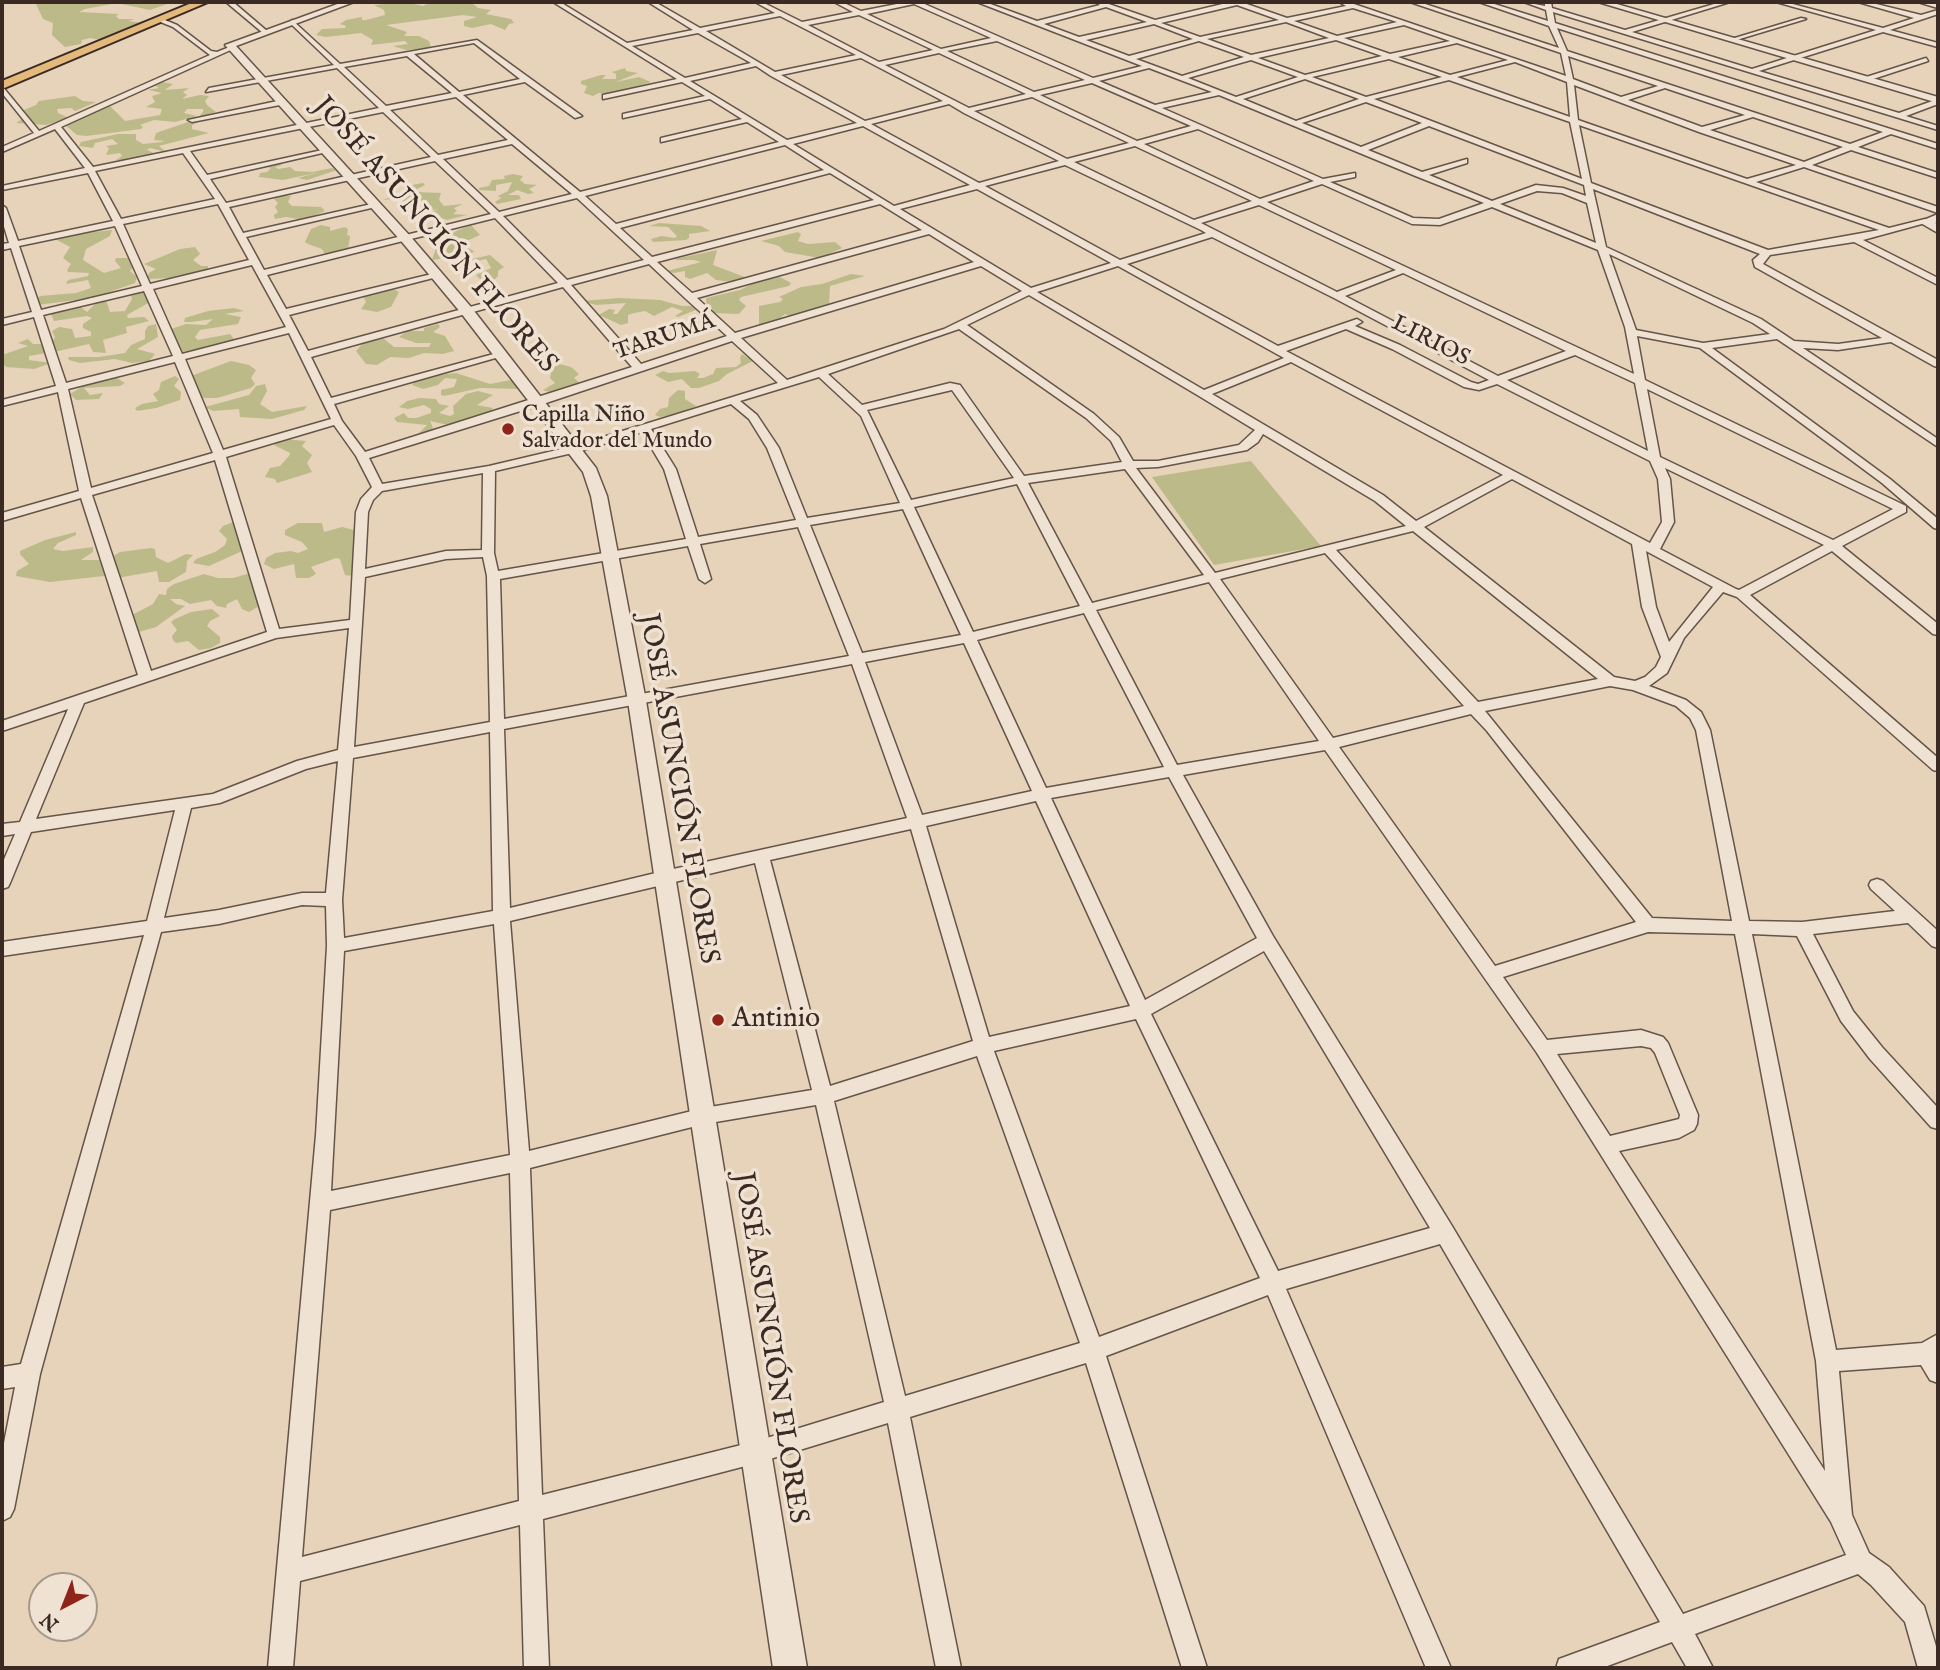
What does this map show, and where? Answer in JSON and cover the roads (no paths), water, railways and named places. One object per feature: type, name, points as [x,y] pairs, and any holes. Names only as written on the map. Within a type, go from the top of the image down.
[{"type":"main road","points":[[2,86],[203,2]]},
{"type":"street","points":[[229,2],[265,32]]},
{"type":"street","points":[[2,148],[222,50],[350,2]]},
{"type":"street","points":[[2,148],[35,131],[265,32],[360,2]]},
{"type":"street","points":[[556,2],[830,171],[895,208],[982,264],[1379,498],[1610,681]]},
{"type":"street","points":[[651,2],[774,74],[1292,358],[1654,548],[1721,586],[1741,594],[1938,766]]},
{"type":"street","points":[[758,2],[1066,162],[1193,223],[1655,460],[1833,545],[1938,631]]},
{"type":"street","points":[[837,2],[1908,506]]},
{"type":"street","points":[[804,24],[915,2],[1095,79],[1412,221],[1440,222],[1536,188],[1563,191],[1591,201]]},
{"type":"street","points":[[980,2],[1237,99],[1601,246],[1734,308],[1780,336],[1938,444]]},
{"type":"street","points":[[1342,2],[1515,60],[1702,130],[1938,209]]},
{"type":"street","points":[[1413,2],[1530,44],[1564,52],[1938,176]]},
{"type":"street","points":[[1482,2],[1938,147]]},
{"type":"street","points":[[1527,2],[1548,5],[1625,32],[1938,128]]},
{"type":"street","points":[[1602,2],[1938,100]]},
{"type":"street","points":[[1599,39],[1727,2]]},
{"type":"street","points":[[1779,2],[1938,45]]},
{"type":"street","points":[[1861,2],[1938,22]]},
{"type":"street","points":[[1923,2],[1938,6]]},
{"type":"street","points":[[1039,23],[1102,3],[1366,99],[1767,253]]},
{"type":"street","points":[[1081,39],[1236,3],[1889,231]]},
{"type":"street","points":[[994,7],[1005,4]]},
{"type":"street","points":[[1548,5],[1552,24],[1564,52],[1574,121],[1601,246],[1631,332],[1655,460],[1664,480],[1668,515],[1666,528],[1654,548]]},
{"type":"street","points":[[1130,58],[1199,39],[1353,6]]},
{"type":"street","points":[[1486,11],[1499,7]]},
{"type":"street","points":[[1751,71],[1938,12]]},
{"type":"street","points":[[626,45],[781,14]]},
{"type":"street","points":[[1416,27],[1473,14]]},
{"type":"street","points":[[1731,40],[1803,19]]},
{"type":"street","points":[[160,20],[222,50]]},
{"type":"street","points":[[293,23],[498,216],[565,284],[638,368]]},
{"type":"street","points":[[1182,78],[1252,57],[1404,23]]},
{"type":"street","points":[[468,36],[578,116]]},
{"type":"street","points":[[878,64],[999,38]]},
{"type":"street","points":[[209,90],[475,41]]},
{"type":"street","points":[[1237,99],[1305,77],[1457,41]]},
{"type":"street","points":[[1296,123],[1366,99],[1515,60],[1524,56],[1530,44]]},
{"type":"street","points":[[1530,44],[1535,54],[1534,67]]},
{"type":"street","name":"JOSÉ ASUNCIÓN FLORES","points":[[222,50],[262,80],[406,239],[577,449],[591,471],[599,496],[637,701],[790,1668]]},
{"type":"street","points":[[408,53],[580,196],[785,384]]},
{"type":"street","points":[[774,74],[863,56]]},
{"type":"street","points":[[1864,79],[1926,60]]},
{"type":"street","points":[[607,97],[757,64]]},
{"type":"street","points":[[967,111],[1150,66]]},
{"type":"street","points":[[1742,85],[1768,76]]},
{"type":"street","points":[[2,188],[526,80]]},
{"type":"street","points":[[1686,93],[1730,81]]},
{"type":"street","points":[[2,86],[35,131]]},
{"type":"street","points":[[1619,100],[1664,86]]},
{"type":"street","points":[[1157,107],[1218,93]]},
{"type":"street","points":[[626,116],[711,97]]},
{"type":"street","points":[[1899,116],[1938,100]]},
{"type":"street","points":[[192,120],[282,102]]},
{"type":"street","points":[[261,274],[949,102]]},
{"type":"street","points":[[1702,130],[1752,115]]},
{"type":"street","points":[[664,141],[747,120]]},
{"type":"street","points":[[1360,150],[1427,124]]},
{"type":"street","points":[[56,125],[90,169],[118,223],[179,358],[219,454],[274,634]]},
{"type":"street","points":[[895,208],[1198,127]]},
{"type":"street","points":[[1748,181],[1890,132]]},
{"type":"street","points":[[2,247],[350,178],[513,141]]},
{"type":"street","points":[[185,150],[222,203],[292,329],[337,421],[362,456],[378,488]]},
{"type":"street","points":[[204,178],[327,152]]},
{"type":"street","points":[[1421,175],[1464,161]]},
{"type":"street","points":[[615,227],[830,171]]},
{"type":"street","points":[[1193,223],[1299,188],[1352,175]]},
{"type":"street","points":[[1299,188],[1342,189]]},
{"type":"street","points":[[305,355],[881,201]]},
{"type":"street","points":[[240,236],[376,206]]},
{"type":"street","points":[[2,208],[62,388],[86,494],[146,677]]},
{"type":"street","points":[[1930,224],[1767,253],[1758,260],[1758,265],[1894,340],[1933,357],[1938,364]]},
{"type":"street","points":[[689,297],[930,231]]},
{"type":"street","points":[[280,1668],[321,1202],[335,946],[334,900],[362,512],[367,499],[378,488],[489,469],[577,449],[733,401],[960,325],[1030,291],[1194,242],[1212,233]]},
{"type":"street","points":[[1855,239],[1938,282]]},
{"type":"street","points":[[2,322],[254,262]]},
{"type":"street","name":"TARUMÁ","points":[[362,456],[539,402],[733,337],[982,264]]},
{"type":"street","points":[[1337,296],[1403,270]]},
{"type":"street","points":[[283,313],[436,276]]},
{"type":"street","points":[[1278,350],[1375,316]]},
{"type":"street","points":[[960,325],[1104,426],[1124,450],[1127,466],[1211,576],[1543,1048],[1840,1516],[1861,1561],[1880,1576],[1915,1615],[1930,1668]]},
{"type":"street","name":"LIRIOS","points":[[1347,326],[1396,347],[1468,385],[1479,387],[1574,351]]},
{"type":"street","points":[[2,403],[292,329]]},
{"type":"street","points":[[1631,332],[1703,346],[1780,336]]},
{"type":"street","points":[[1792,344],[1838,348],[1894,340]]},
{"type":"street","points":[[1703,346],[1908,506],[1938,526]]},
{"type":"street","points":[[328,402],[501,355]]},
{"type":"street","points":[[1203,394],[1292,358]]},
{"type":"street","points":[[821,373],[866,415],[968,638],[1044,794],[1142,1011],[1273,1283],[1439,1668]]},
{"type":"street","points":[[859,409],[950,386],[956,387],[1021,480],[1086,608],[1267,941],[1445,1233],[1701,1668]]},
{"type":"street","points":[[733,401],[753,416],[773,448],[857,659],[917,823],[983,1046],[1093,1350],[1195,1668]]},
{"type":"street","points":[[2,517],[337,421]]},
{"type":"street","points":[[645,428],[670,469],[705,579]]},
{"type":"street","points":[[493,576],[907,505],[1021,480],[1158,464],[1243,448],[1254,440],[1262,428]]},
{"type":"street","points":[[489,469],[488,553],[493,576],[502,916],[520,1162],[537,1668]]},
{"type":"street","points":[[2,831],[26,825],[215,799],[302,765],[345,754],[968,638],[1415,527],[1513,474]]},
{"type":"street","points":[[1741,594],[1908,506]]},
{"type":"street","points":[[1638,540],[1649,607],[1667,656]]},
{"type":"street","points":[[1329,550],[1492,727],[1648,925]]},
{"type":"street","points":[[359,574],[446,555],[488,553]]},
{"type":"street","points":[[1636,686],[1650,680],[1662,670],[1678,636],[1721,586]]},
{"type":"street","points":[[2,726],[274,634],[356,623]]},
{"type":"street","points":[[335,946],[502,916],[664,877],[1044,794],[1329,744],[1474,708],[1610,681],[1636,686],[1681,703],[1696,715],[1703,730],[1743,928],[1827,1361],[1840,1516]]},
{"type":"street","points":[[2,883],[78,701]]},
{"type":"street","points":[[2,1508],[29,1374],[141,980],[184,804]]},
{"type":"street","points":[[761,856],[823,1096],[897,1410],[949,1668]]},
{"type":"street","points":[[1877,885],[1938,941]]},
{"type":"street","points":[[2,950],[153,927],[302,899],[334,900]]},
{"type":"street","points":[[1491,974],[1648,925],[1802,929],[1912,916]]},
{"type":"street","points":[[1802,929],[1847,1016],[1876,1053],[1938,1121]]},
{"type":"street","points":[[321,1202],[520,1162],[704,1116],[823,1096],[983,1046],[1142,1011],[1267,941]]},
{"type":"street","points":[[1543,1048],[1641,1038],[1657,1042],[1662,1049],[1689,1115],[1687,1124],[1679,1129],[1604,1146]]},
{"type":"street","points":[[289,1572],[532,1512],[757,1452],[1093,1350],[1273,1283],[1445,1233]]},
{"type":"street","points":[[1827,1361],[1934,1357]]},
{"type":"street","points":[[2,1378],[29,1374]]},
{"type":"street","points":[[1568,1668],[1861,1561]]},
{"type":"place","name":"Capilla Niño Salvador del Mundo","points":[[508,429]]},
{"type":"place","name":"Antinio","points":[[718,1020]]}]
